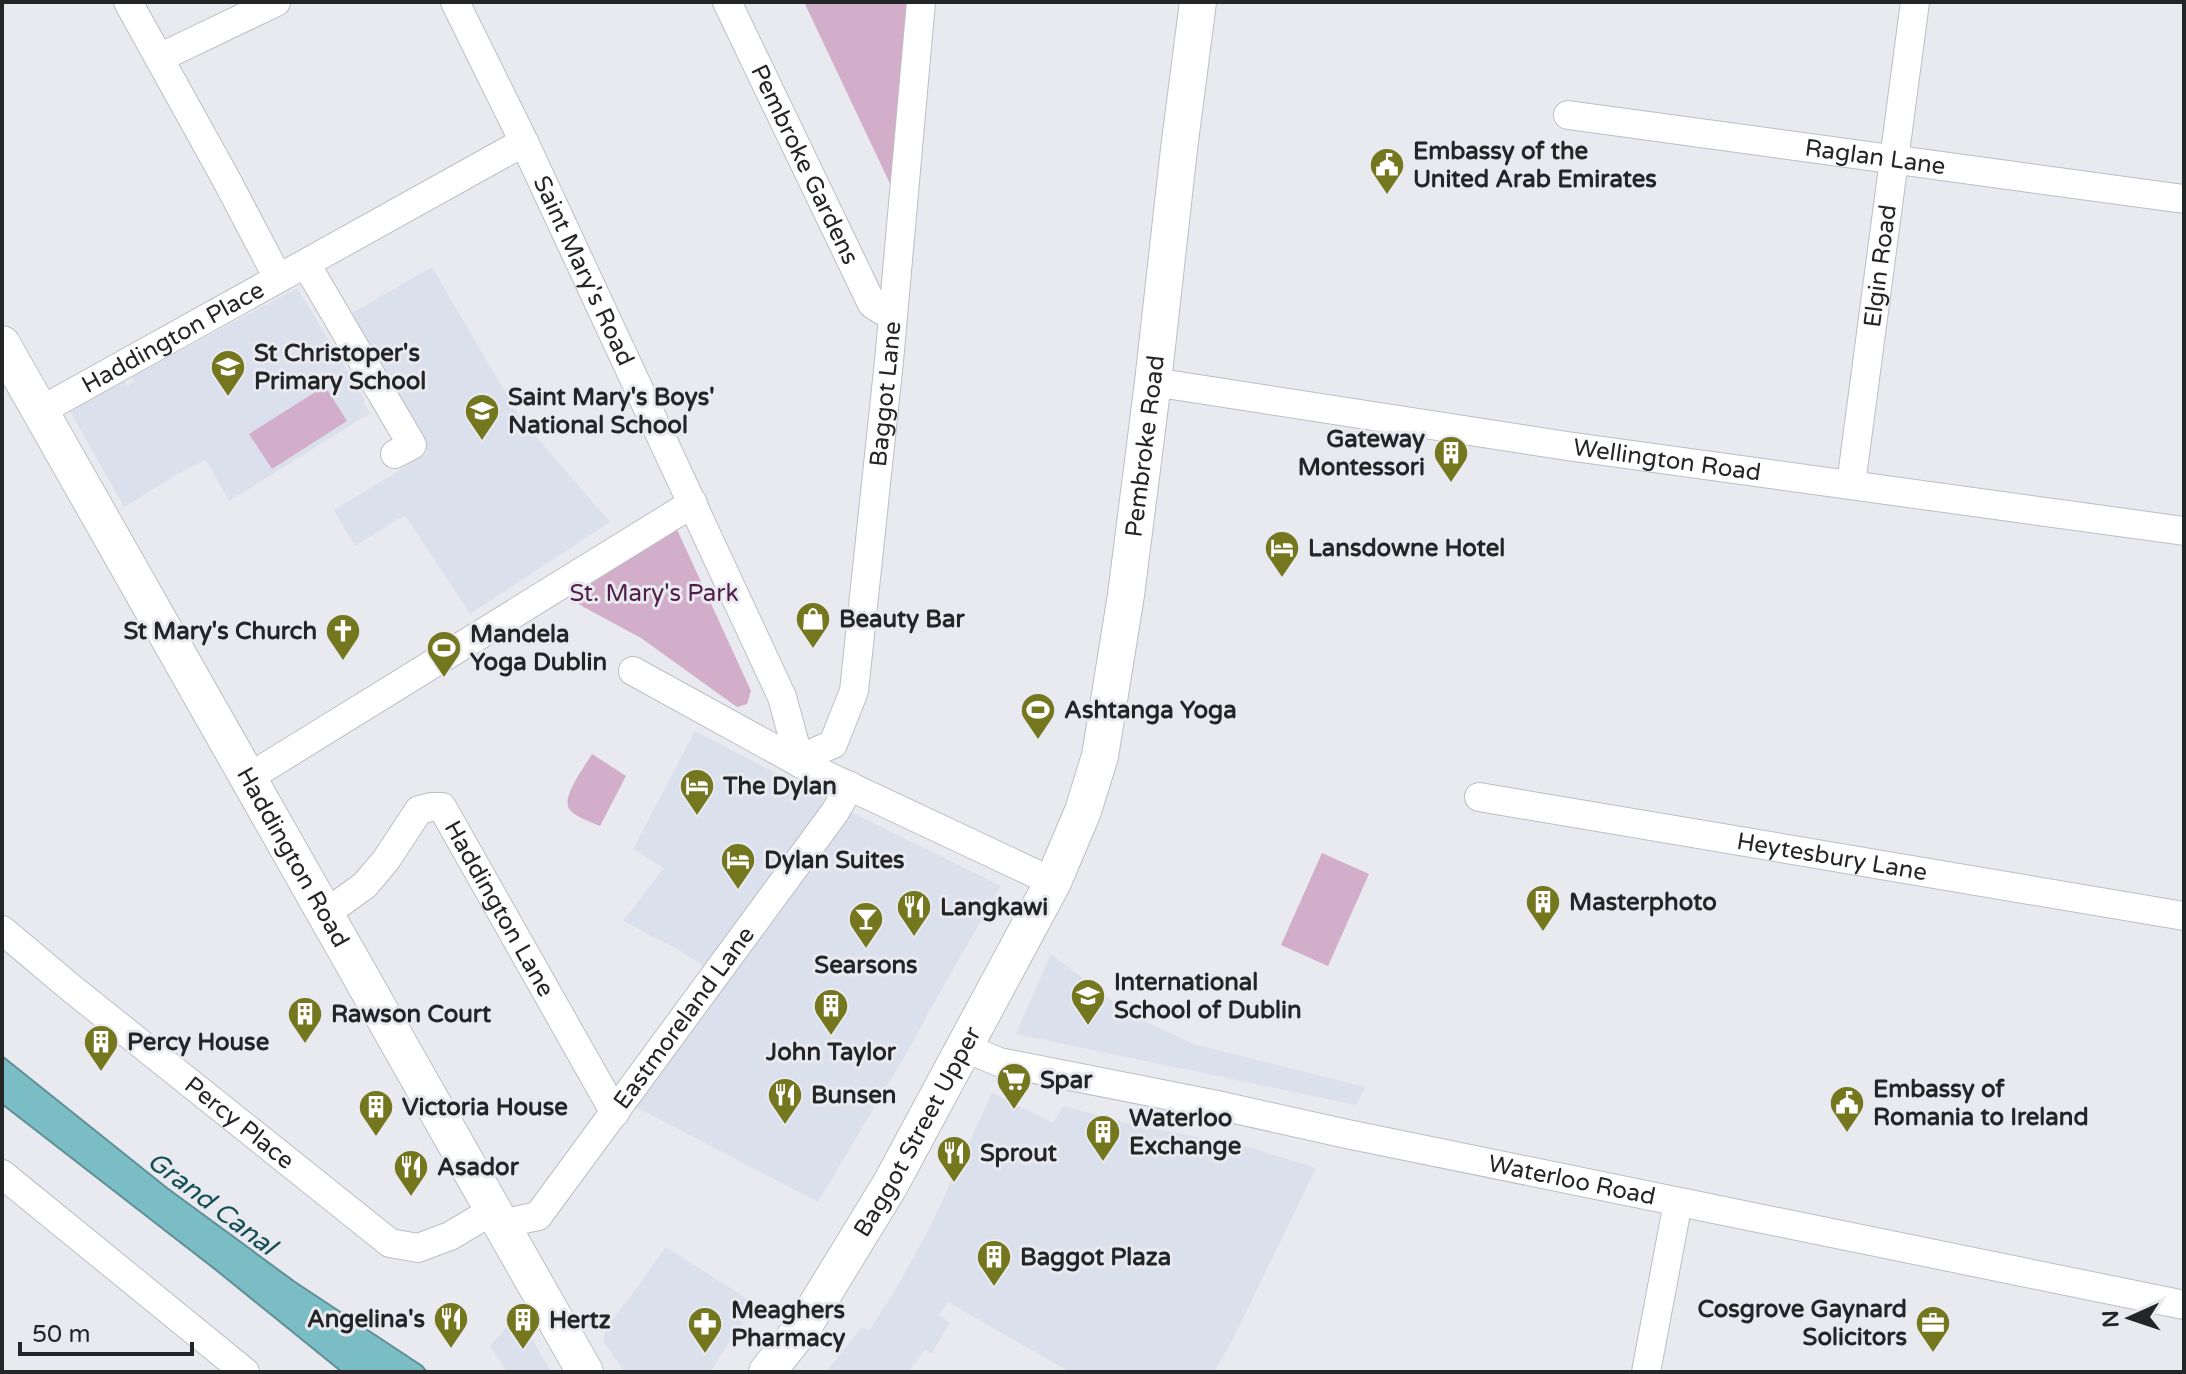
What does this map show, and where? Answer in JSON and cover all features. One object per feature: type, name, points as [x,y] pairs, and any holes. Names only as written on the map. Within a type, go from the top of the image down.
[{"type":"main road","name":"Pembroke Road","points":[[1053,882],[1083,811],[1100,756],[1126,595],[1198,2]]},
{"type":"main road","name":"Haddington Road","points":[[2,344],[585,1372]]},
{"type":"main road","name":"Baggot Street Upper","points":[[767,1372],[805,1324],[890,1185],[1053,882]]},
{"type":"street","points":[[128,2],[278,278]]},
{"type":"street","points":[[159,58],[276,2]]},
{"type":"street","name":"Saint Mary's Road","points":[[455,2],[524,142],[782,697],[800,763]]},
{"type":"street","name":"Pembroke Gardens","points":[[727,2],[872,304],[893,313]]},
{"type":"street","name":"Baggot Lane","points":[[800,763],[833,744],[854,691],[921,2]]},
{"type":"street","name":"Elgin Road","points":[[1851,484],[1915,2]]},
{"type":"street","name":"Raglan Lane","points":[[1568,115],[2184,199]]},
{"type":"street","name":"Haddington Place","points":[[40,411],[524,142]]},
{"type":"street","points":[[306,264],[412,445],[395,454]]},
{"type":"street","name":"Wellington Road","points":[[1153,382],[1567,446],[2184,531]]},
{"type":"street","points":[[248,778],[693,503]]},
{"type":"street","points":[[633,671],[800,763],[1053,882]]},
{"type":"street","name":"Eastmoreland Lane","points":[[497,1217],[538,1216],[835,812],[850,786]]},
{"type":"street","name":"Heytesbury Lane","points":[[1479,797],[2184,916]]},
{"type":"street","name":"Haddington Lane","points":[[325,914],[365,885],[386,860],[419,810],[442,807],[615,1113]]},
{"type":"street","name":"Percy Place","points":[[2,930],[390,1243],[418,1248],[497,1217]]},
{"type":"street","name":"Waterloo Road","points":[[963,1047],[999,1062],[2184,1305]]},
{"type":"street","points":[[2,1174],[245,1372]]},
{"type":"street","points":[[1646,1372],[1678,1202]]},
{"type":"shaded area","name":"Saint Mary's Boys' National School","points":[[432,267],[532,438],[535,436],[610,522],[470,614],[405,515],[355,546],[334,510],[428,453],[347,316]]},
{"type":"shaded area","name":"St Christoper's Primary School","points":[[297,288],[370,413],[229,501],[206,460],[124,507],[70,411],[124,381],[127,386],[134,382],[132,377]]},
{"type":"shaded area","points":[[695,731],[827,800],[707,968],[623,921],[664,868],[633,849]]},
{"type":"shaded area","points":[[851,812],[1001,886],[818,1202],[632,1105]]},
{"type":"shaded area","name":"International School of Dublin","points":[[1051,954],[1131,1015],[1194,1044],[1366,1087],[1356,1105],[1016,1034]]},
{"type":"shaded area","points":[[992,1093],[1053,1123],[1063,1106],[1123,1122],[1252,1148],[1316,1168],[1214,1372],[1070,1372],[948,1302],[939,1315],[950,1323],[931,1354],[925,1350],[908,1372],[826,1372],[862,1327],[869,1331],[897,1287],[930,1227]]},
{"type":"shaded area","points":[[666,1247],[755,1304],[710,1372],[625,1372],[603,1341],[608,1325]]},
{"type":"shaded area","name":"Hertz","points":[[518,1314],[551,1372],[507,1372],[490,1346]]},
{"type":"green space","points":[[804,2],[910,2],[893,190]]},
{"type":"green space","points":[[325,386],[347,421],[272,469],[249,434]]},
{"type":"green space","name":"St. Mary's Park","points":[[675,525],[751,691],[747,704],[737,707],[641,638],[556,592]]},
{"type":"green space","points":[[592,754],[626,776],[600,826],[577,816],[568,806],[574,783]]},
{"type":"green space","points":[[1322,853],[1369,874],[1328,966],[1281,945]]},
{"type":"water","points":[[2,1056],[167,1188],[295,1282],[427,1372],[342,1372],[2,1104]]},
{"type":"place","name":"Embassy of the United Arab Emirates","points":[[1387,196]]},
{"type":"place","name":"St Christoper's Primary School","points":[[228,398]]},
{"type":"place","name":"Saint Mary's Boys' National School","points":[[482,442]]},
{"type":"place","name":"Gateway Montessori","points":[[1451,484]]},
{"type":"place","name":"Lansdowne Hotel","points":[[1282,579]]},
{"type":"place","name":"Beauty Bar","points":[[813,650]]},
{"type":"place","name":"St Mary's Church","points":[[343,662]]},
{"type":"place","name":"Mandela Yoga Dublin","points":[[444,679]]},
{"type":"place","name":"Ashtanga Yoga","points":[[1038,741]]},
{"type":"place","name":"The Dylan","points":[[697,817]]},
{"type":"place","name":"Dylan Suites","points":[[738,891]]},
{"type":"place","name":"Masterphoto","points":[[1543,933]]},
{"type":"place","name":"Langkawi","points":[[914,938]]},
{"type":"place","name":"Searsons","points":[[866,950]]},
{"type":"place","name":"International School of Dublin","points":[[1088,1027]]},
{"type":"place","name":"John Taylor","points":[[831,1037]]},
{"type":"place","name":"Rawson Court","points":[[305,1045]]},
{"type":"place","name":"Percy House","points":[[101,1073]]},
{"type":"place","name":"Spar","points":[[1014,1111]]},
{"type":"place","name":"Bunsen","points":[[785,1126]]},
{"type":"place","name":"Embassy of Romania to Ireland","points":[[1847,1134]]},
{"type":"place","name":"Victoria House","points":[[376,1138]]},
{"type":"place","name":"Waterloo Exchange","points":[[1103,1163]]},
{"type":"place","name":"Sprout","points":[[954,1184]]},
{"type":"place","name":"Asador","points":[[411,1198]]},
{"type":"place","name":"Baggot Plaza","points":[[994,1288]]},
{"type":"place","name":"Angelina's","points":[[451,1350]]},
{"type":"place","name":"Hertz","points":[[523,1351]]},
{"type":"place","name":"Cosgrove Gaynard Solicitors","points":[[1933,1354]]},
{"type":"place","name":"Meaghers Pharmacy","points":[[705,1355]]},
{"type":"water label","name":"Grand Canal","points":[[212,1203]]}]
